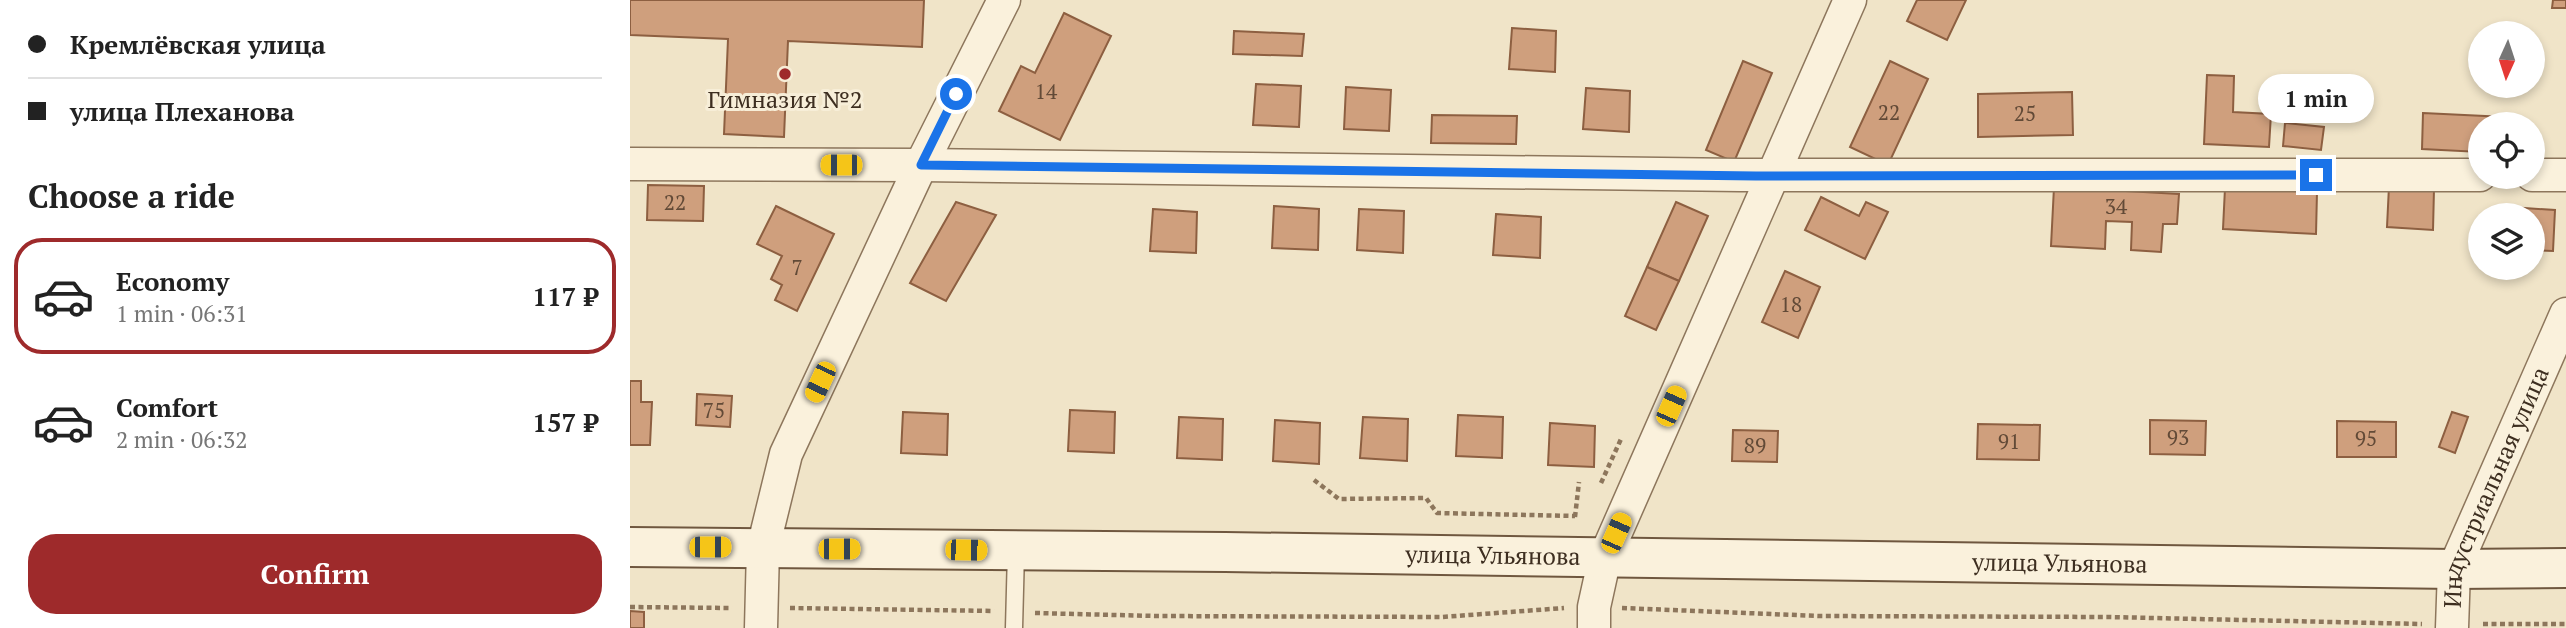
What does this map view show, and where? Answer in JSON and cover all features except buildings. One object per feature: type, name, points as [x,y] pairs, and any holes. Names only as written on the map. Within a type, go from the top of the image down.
[{"type":"main road","name":"улица Ульянова","points":[[630,547],[2454,569],[2566,568]]},
{"type":"street","points":[[761,628],[763,548],[786,454],[921,165],[1004,0]]},
{"type":"street","points":[[1594,628],[1594,607],[1605,557],[1850,0]]},
{"type":"street","points":[[630,164],[1771,176],[2468,175]]},
{"type":"street","points":[[2545,175],[2566,175]]},
{"type":"street","name":"Индустриальная улица","points":[[2452,628],[2454,569],[2566,314]]},
{"type":"lane","points":[[1014,628],[1016,551]]},
{"type":"path","points":[[1314,480],[1339,499],[1426,498],[1437,513],[1576,516]]},
{"type":"place","name":"Гимназия №2","points":[[785,74]]},
{"type":"route","points":[[956,94],[921,165],[1756,176],[2316,175]]}]
